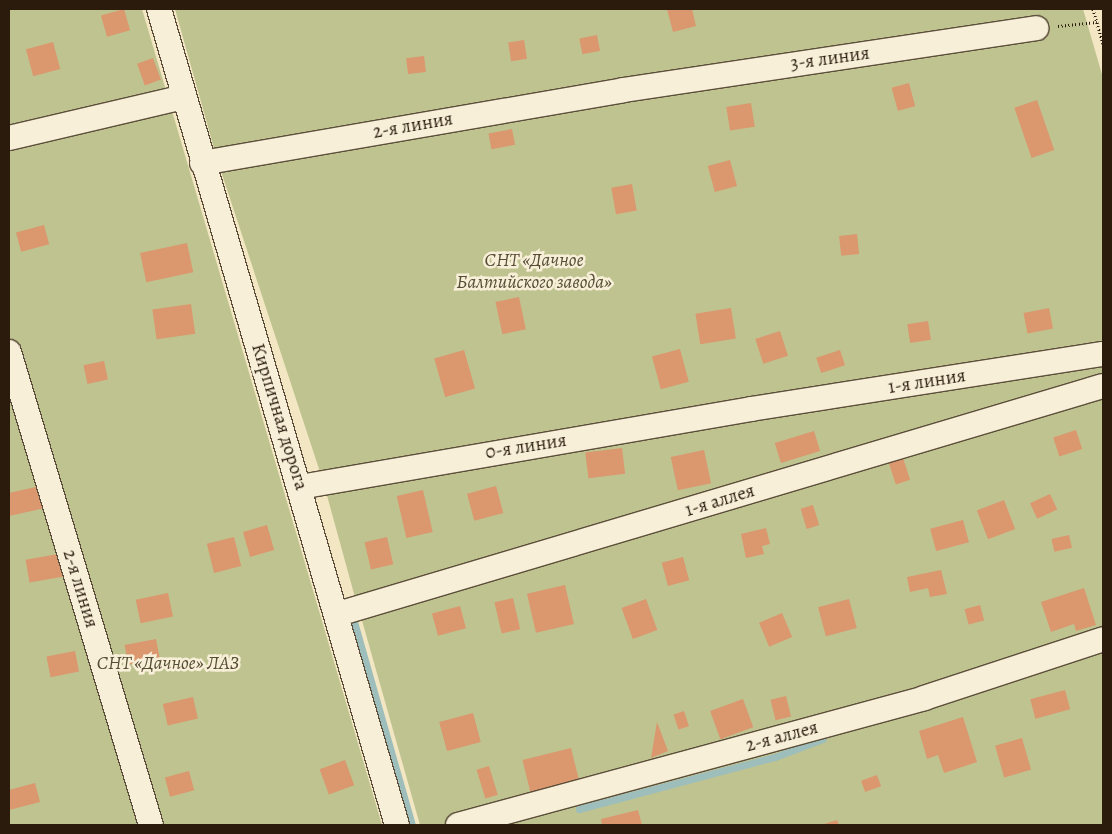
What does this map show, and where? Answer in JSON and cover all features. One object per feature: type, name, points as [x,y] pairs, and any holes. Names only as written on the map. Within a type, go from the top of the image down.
[{"type":"street","name":"Кирпичная дорога","points":[[158,9],[202,163],[338,614],[397,825]]},
{"type":"street","name":"3-я линия","points":[[623,90],[1036,28]]},
{"type":"street","name":"2-я линия","points":[[202,163],[623,90]]},
{"type":"street","points":[[9,138],[184,97]]},
{"type":"street","name":"2-я линия","points":[[9,352],[151,825]]},
{"type":"street","name":"1-я линия","points":[[751,409],[1103,354]]},
{"type":"street","name":"1-я аллея","points":[[338,614],[1103,386]]},
{"type":"street","name":"0-я линия","points":[[300,487],[751,409]]},
{"type":"street","name":"2-я аллея","points":[[458,825],[924,698],[1103,639]]},
{"type":"path","points":[[1093,9],[1103,44]]},
{"type":"path","points":[[1036,28],[1097,22]]},
{"type":"green space","name":"СНТ «Дачное» ЛАЗ","points":[[9,9],[142,9],[382,825],[9,825]]},
{"type":"green space","name":"СНТ «Дачное Балтийского завода»","points":[[175,9],[1083,9],[1103,78],[1103,377],[356,601],[323,481],[217,159]]},
{"type":"green space","points":[[1103,394],[1103,825],[420,825],[361,617]]},
{"type":"building","points":[[124,9],[130,30],[107,37],[101,16]]},
{"type":"building","points":[[667,9],[692,9],[696,26],[673,32]]},
{"type":"building","points":[[597,35],[600,51],[582,54],[579,38]]},
{"type":"building","points":[[524,40],[527,59],[511,61],[508,43]]},
{"type":"building","points":[[53,42],[60,69],[33,76],[26,49]]},
{"type":"building","points":[[424,56],[426,72],[408,74],[406,58]]},
{"type":"building","points":[[153,58],[161,80],[145,85],[137,64]]},
{"type":"building","points":[[909,83],[915,106],[898,111],[892,88]]},
{"type":"building","points":[[1037,100],[1054,150],[1032,158],[1014,108]]},
{"type":"building","points":[[751,103],[755,127],[730,131],[726,107]]},
{"type":"building","points":[[512,129],[515,145],[491,149],[488,134]]},
{"type":"building","points":[[730,160],[737,186],[715,192],[708,166]]},
{"type":"building","points":[[632,184],[637,211],[616,214],[611,188]]},
{"type":"building","points":[[44,225],[49,244],[21,252],[16,233]]},
{"type":"building","points":[[857,234],[859,254],[841,256],[839,236]]},
{"type":"building","points":[[187,243],[193,272],[146,282],[140,253]]},
{"type":"building","points":[[519,297],[526,329],[502,334],[496,302]]},
{"type":"building","points":[[191,304],[195,334],[157,339],[152,309]]},
{"type":"building","points":[[731,308],[736,339],[700,344],[695,314]]},
{"type":"building","points":[[1049,308],[1053,329],[1027,334],[1023,313]]},
{"type":"building","points":[[928,321],[931,340],[910,343],[907,324]]},
{"type":"building","points":[[780,331],[788,356],[763,364],[755,339]]},
{"type":"building","points":[[680,349],[689,382],[661,389],[652,357]]},
{"type":"building","points":[[464,350],[475,388],[445,397],[434,359]]},
{"type":"building","points":[[840,350],[845,365],[821,373],[816,358]]},
{"type":"building","points":[[104,361],[108,380],[87,384],[83,365]]},
{"type":"building","points":[[1076,430],[1082,449],[1059,456],[1053,437]]},
{"type":"building","points":[[814,431],[820,451],[781,463],[775,443]]},
{"type":"building","points":[[622,448],[625,474],[588,478],[585,453]]},
{"type":"building","points":[[704,450],[711,483],[678,490],[671,457]]},
{"type":"building","points":[[903,458],[910,480],[896,485],[889,463]]},
{"type":"building","points":[[40,486],[45,508],[9,516],[9,493]]},
{"type":"building","points":[[496,486],[503,513],[474,521],[467,494]]},
{"type":"building","points":[[423,490],[433,532],[406,538],[397,496]]},
{"type":"building","points":[[1050,494],[1057,509],[1037,519],[1030,503]]},
{"type":"building","points":[[1004,500],[1015,529],[988,539],[977,510]]},
{"type":"building","points":[[813,505],[819,525],[807,529],[801,509]]},
{"type":"building","points":[[963,520],[969,542],[936,551],[930,529]]},
{"type":"building","points":[[267,525],[274,550],[250,557],[243,532]]},
{"type":"building","points":[[766,528],[770,544],[762,546],[764,554],[746,558],[741,534]]},
{"type":"building","points":[[1069,535],[1072,548],[1054,552],[1051,539]]},
{"type":"building","points":[[234,537],[241,566],[214,573],[207,544]]},
{"type":"building","points":[[387,537],[393,564],[371,569],[365,542]]},
{"type":"building","points":[[64,553],[68,576],[30,582],[26,560]]},
{"type":"building","points":[[683,557],[689,580],[668,586],[662,563]]},
{"type":"building","points":[[941,570],[947,594],[930,597],[928,588],[910,592],[907,577]]},
{"type":"building","points":[[565,585],[574,624],[536,633],[527,594]]},
{"type":"building","points":[[1084,588],[1096,625],[1076,631],[1074,624],[1051,632],[1041,602]]},
{"type":"building","points":[[168,593],[173,616],[141,623],[136,600]]},
{"type":"building","points":[[513,598],[520,629],[502,633],[494,602]]},
{"type":"building","points":[[646,599],[657,630],[633,639],[622,608]]},
{"type":"building","points":[[849,599],[857,628],[826,636],[818,607]]},
{"type":"building","points":[[980,605],[984,620],[969,625],[965,609]]},
{"type":"building","points":[[460,606],[466,628],[438,636],[432,614]]},
{"type":"building","points":[[782,613],[792,637],[769,647],[759,623]]},
{"type":"building","points":[[156,639],[160,659],[128,665],[125,645]]},
{"type":"building","points":[[75,651],[79,672],[51,677],[47,657]]},
{"type":"building","points":[[1065,690],[1070,709],[1035,719],[1030,699]]},
{"type":"building","points":[[786,696],[791,716],[776,720],[770,700]]},
{"type":"building","points":[[193,697],[198,718],[168,725],[163,704]]},
{"type":"building","points":[[743,699],[753,727],[720,739],[710,711]]},
{"type":"building","points":[[684,711],[689,726],[678,730],[674,714]]},
{"type":"building","points":[[473,713],[481,742],[447,751],[439,722]]},
{"type":"building","points":[[963,717],[977,762],[944,773],[938,755],[927,759],[919,731]]},
{"type":"building","points":[[657,722],[668,751],[651,758]]},
{"type":"building","points":[[1022,738],[1031,770],[1004,777],[995,746]]},
{"type":"building","points":[[571,748],[579,781],[531,793],[522,760]]},
{"type":"building","points":[[345,760],[354,785],[329,795],[320,769]]},
{"type":"building","points":[[489,766],[498,795],[485,798],[477,770]]},
{"type":"building","points":[[189,771],[194,790],[170,797],[165,777]]},
{"type":"building","points":[[877,775],[881,786],[865,792],[861,781]]},
{"type":"building","points":[[35,783],[40,802],[9,810],[9,790]]},
{"type":"building","points":[[638,810],[642,825],[602,825],[601,819]]},
{"type":"building","points":[[837,820],[839,825],[821,825]]},
{"type":"waterway","points":[[353,618],[412,825]]},
{"type":"waterway","points":[[579,809],[775,757],[823,739]]}]
